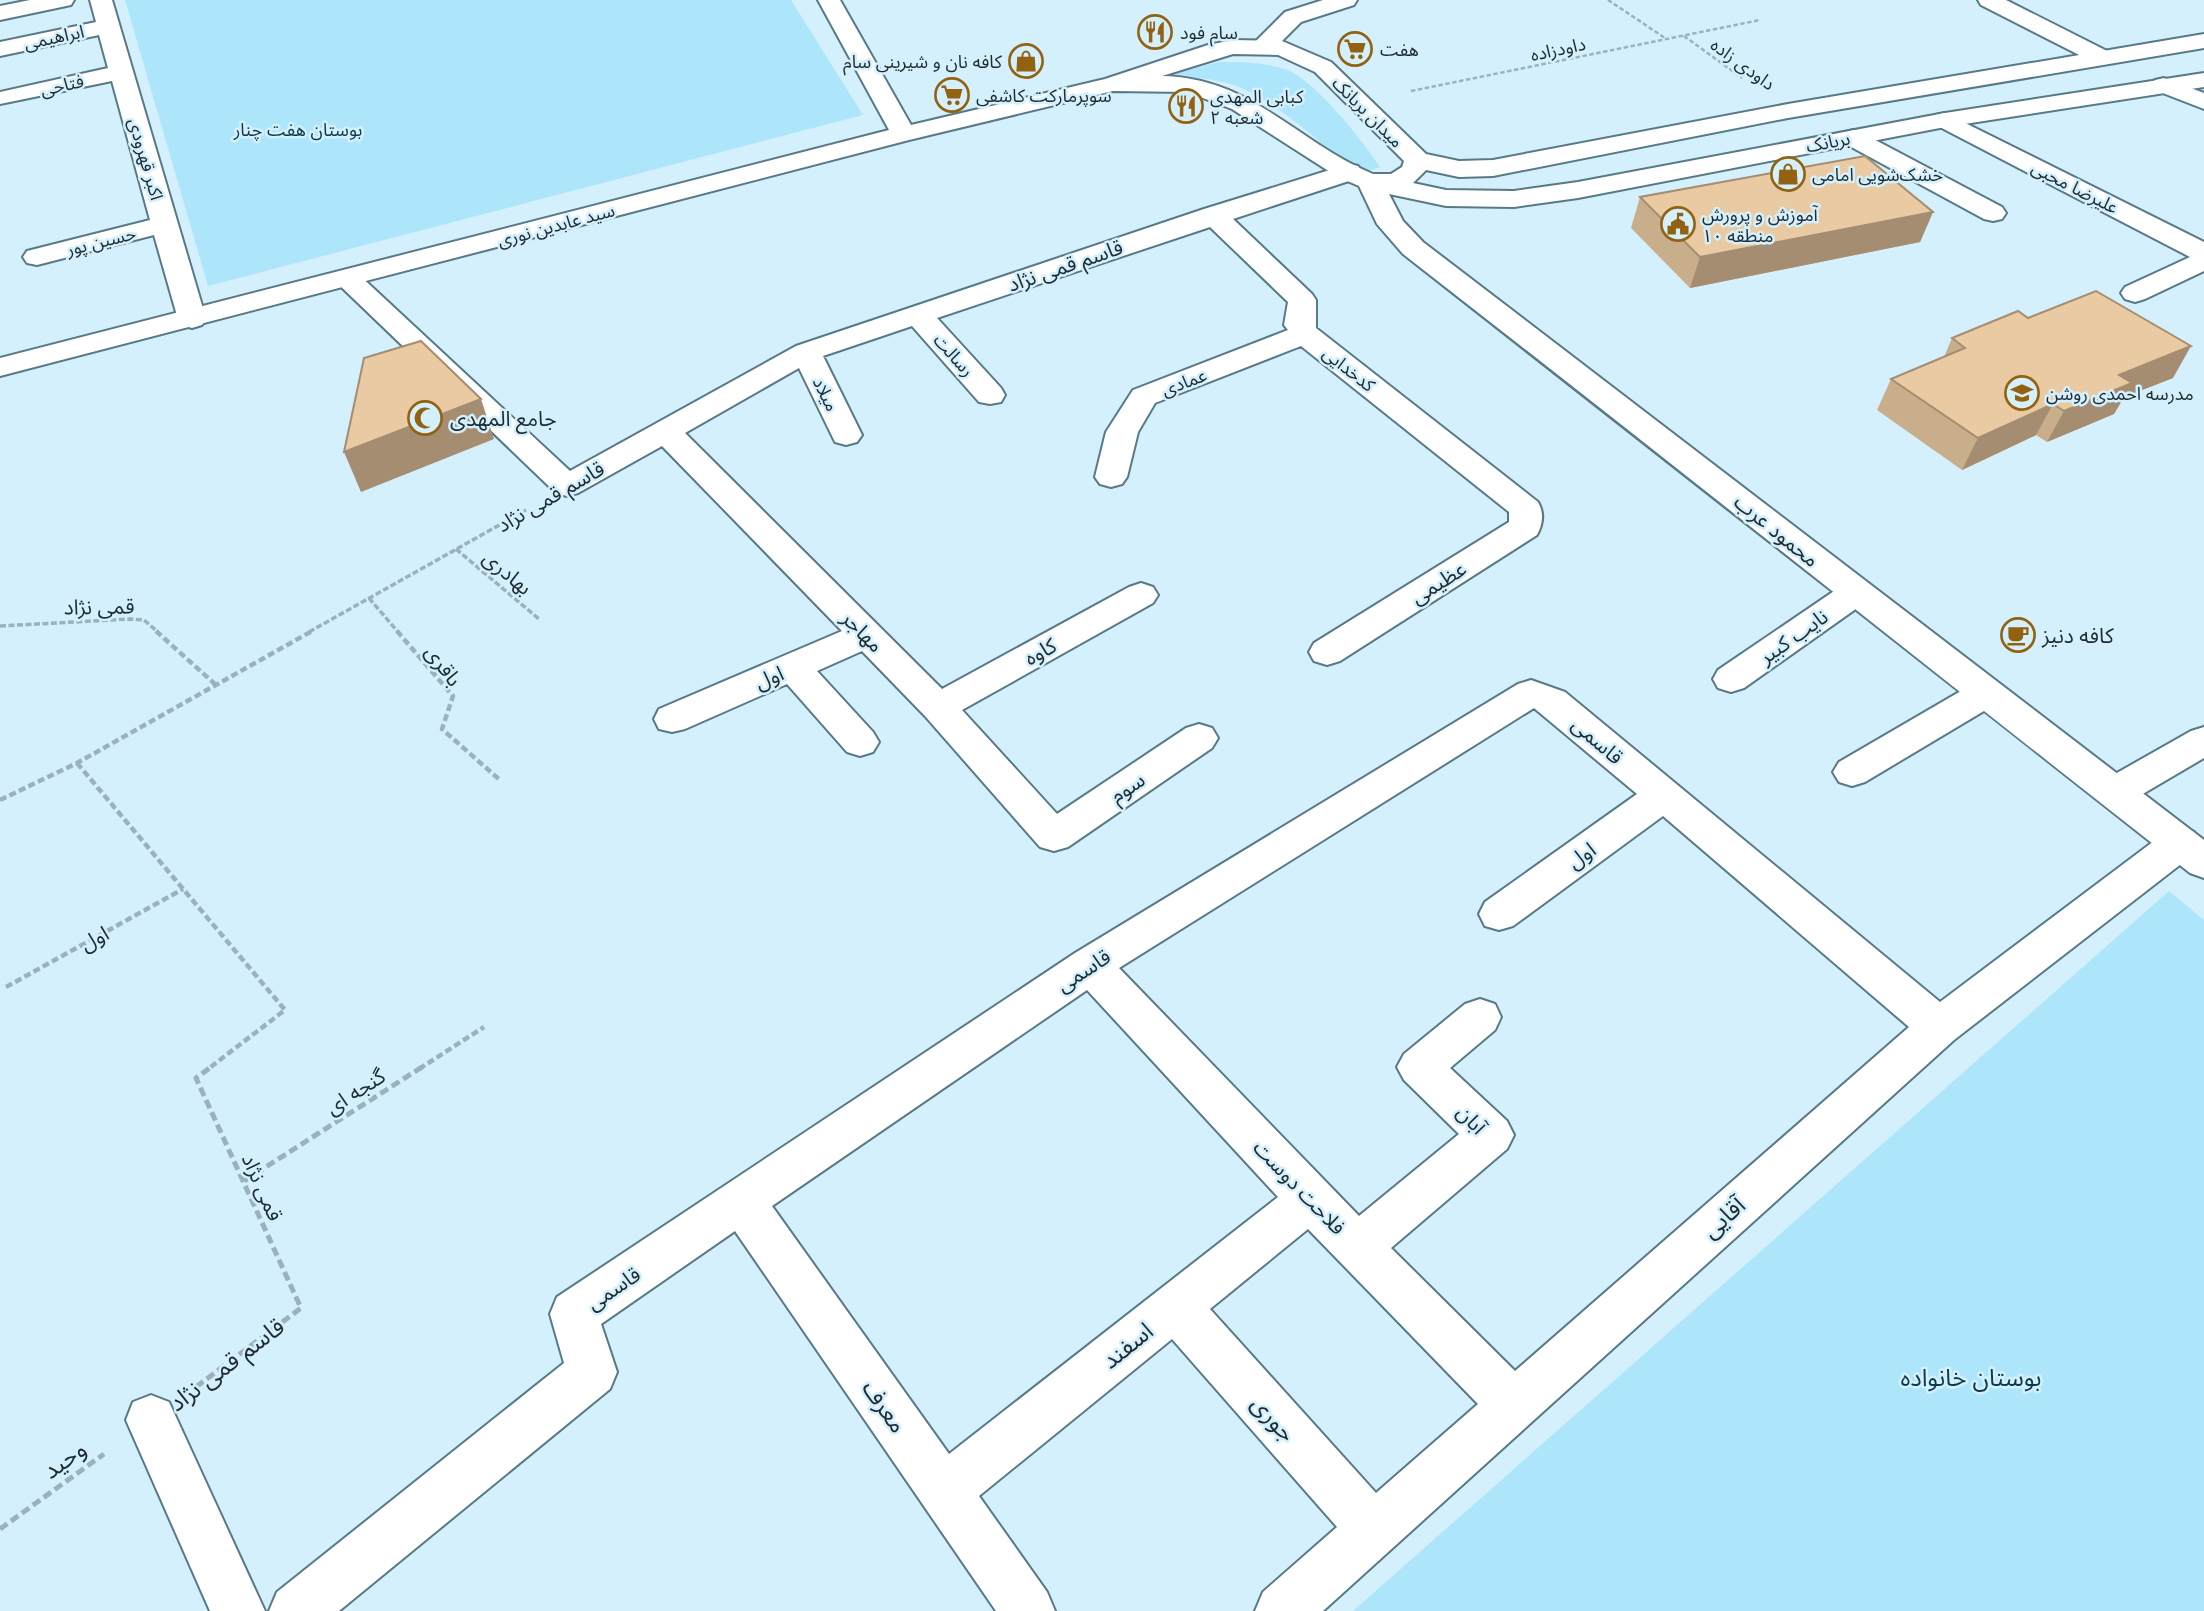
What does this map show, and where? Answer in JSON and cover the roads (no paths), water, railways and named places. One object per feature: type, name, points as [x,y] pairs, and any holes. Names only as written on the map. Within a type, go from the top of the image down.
[{"type":"street","points":[[0,13],[63,0]]},
{"type":"street","name":"اکبر قهرودی","points":[[101,0],[192,319]]},
{"type":"street","points":[[829,0],[904,134]]},
{"type":"street","points":[[1264,46],[1293,17],[1346,0]]},
{"type":"street","points":[[1989,0],[2103,58]]},
{"type":"street","name":"ابراهیمی","points":[[0,49],[108,26]]},
{"type":"street","name":"بریانک","points":[[1417,160],[1459,169],[1493,168],[1788,111],[2204,41]]},
{"type":"street","name":"میدان بریانک","points":[[1113,84],[1208,52],[1233,47],[1264,46],[1298,54],[1323,67],[1417,160],[1410,176],[1393,181],[1360,177]]},
{"type":"street","name":"فتاحی","points":[[4,98],[121,72]]},
{"type":"street","name":"بریانک","points":[[1360,177],[1446,198],[1514,199],[1578,190],[1945,120],[2204,80]]},
{"type":"street","points":[[1113,84],[1175,84],[1208,89],[1360,177]]},
{"type":"street","name":"سید عابدین نوری","points":[[0,367],[904,134],[1113,84]]},
{"type":"street","points":[[2164,85],[2204,102]]},
{"type":"street","name":"علیرضا محبی","points":[[1945,120],[2204,253]]},
{"type":"street","points":[[1853,138],[1993,213]]},
{"type":"street","name":"قاسم قمی نژاد","points":[[347,279],[567,486],[806,352],[1213,215],[1360,177]]},
{"type":"street","name":"محمود عرب","points":[[1360,177],[1391,224],[1413,248],[1746,504],[1854,593],[2192,852]]},
{"type":"street","name":"کدخدایی","points":[[1213,215],[1302,300],[1299,325],[1305,334],[1520,501]]},
{"type":"street","name":"حسین پور","points":[[37,257],[165,224]]},
{"type":"street","points":[[2135,293],[2204,261]]},
{"type":"street","name":"رسالت","points":[[918,315],[990,395]]},
{"type":"street","name":"عمادی","points":[[1111,477],[1122,432],[1144,397],[1305,334]]},
{"type":"street","name":"میلاد","points":[[806,352],[846,435]]},
{"type":"street","name":"مهاجر","points":[[665,431],[938,707],[1055,836]]},
{"type":"street","name":"عظیمی","points":[[1327,653],[1525,527],[1526,509],[1520,501]]},
{"type":"street","name":"نایب کبیر","points":[[1731,679],[1854,593]]},
{"type":"street","name":"کاوه","points":[[938,707],[1141,595]]},
{"type":"street","name":"اول","points":[[672,719],[866,635]]},
{"type":"street","points":[[792,666],[860,742]]},
{"type":"street","name":"قاسمی","points":[[296,1611],[592,1372],[574,1314],[1090,965],[1531,693],[1552,701],[1938,1027]]},
{"type":"street","points":[[1852,772],[1986,693]]},
{"type":"street","name":"سوم","points":[[1055,836],[1199,738]]},
{"type":"street","points":[[2115,792],[2204,741]]},
{"type":"street","name":"اول","points":[[1499,914],[1663,796]]},
{"type":"street","name":"آقایی","points":[[1282,1611],[1938,1027],[2192,852]]},
{"type":"street","name":"فلاحت دوست","points":[[1090,965],[1310,1199],[1513,1404]]},
{"type":"street","name":"آبان","points":[[1358,1247],[1490,1135],[1419,1068],[1480,1017]]},
{"type":"street","name":"اسفند","points":[[944,1491],[1310,1199]]},
{"type":"street","name":"معرف","points":[[742,1202],[1028,1611]]},
{"type":"street","name":"جوری","points":[[1175,1306],[1373,1529]]},
{"type":"street","points":[[151,1420],[238,1611]]},
{"type":"place","name":"سام فود","points":[[1155,32]]},
{"type":"place","name":"هفت","points":[[1355,49]]},
{"type":"place","name":"کافه نان و شیرینی سام","points":[[1026,61]]},
{"type":"place","name":"سوپرمارکت کاشفی","points":[[952,95]]},
{"type":"place","name":"کبابی المهدی شعبه ۲","points":[[1186,106]]},
{"type":"place","name":"خشک‌شویی امامی","points":[[1788,174]]},
{"type":"place","name":"آموزش و پرورش منطقه ۱۰","points":[[1678,224]]},
{"type":"place","name":"مدرسه احمدی روشن","points":[[2022,393]]},
{"type":"place","name":"جامع المهدی","points":[[425,418]]},
{"type":"place","name":"کافه دنیز","points":[[2018,635]]},
{"type":"park label","name":"بوستان هفت چنار","points":[[298,129]]},
{"type":"park label","name":"بوستان خانواده","points":[[1971,1377]]}]
